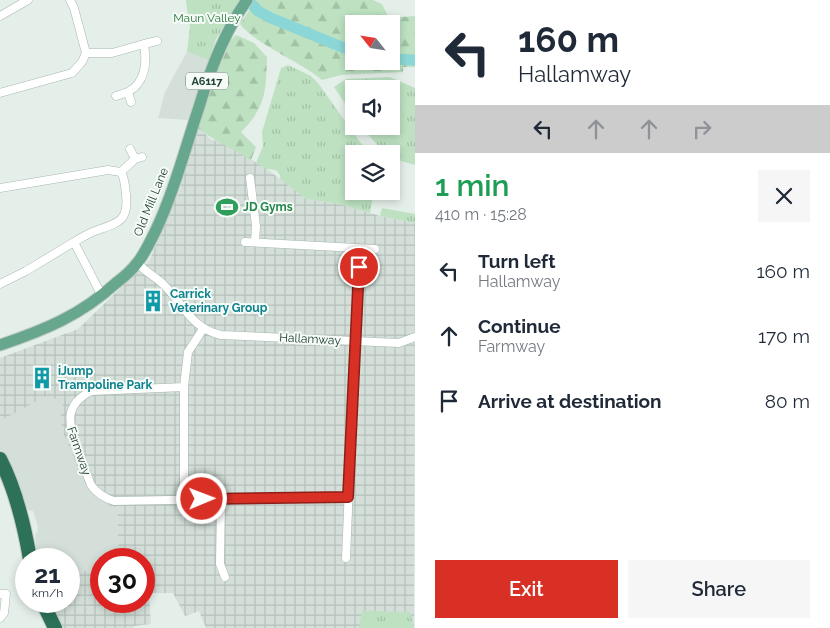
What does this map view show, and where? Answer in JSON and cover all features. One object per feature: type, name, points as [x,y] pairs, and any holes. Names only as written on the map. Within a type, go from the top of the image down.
[{"type":"highway","points":[[0,459],[9,476],[24,523],[28,548]]},
{"type":"highway","points":[[47,613],[54,628]]},
{"type":"main road","name":"Old Mill Lane","points":[[0,345],[44,330],[76,314],[102,296],[138,263],[165,211],[208,78],[220,48],[245,3]]},
{"type":"street","points":[[0,16],[28,0]]},
{"type":"street","points":[[0,93],[67,76],[78,68],[86,53],[74,8],[70,0]]},
{"type":"street","points":[[86,53],[112,53],[157,41]]},
{"type":"street","points":[[116,96],[136,88],[142,76],[146,59],[144,44]]},
{"type":"street","points":[[128,92],[132,102]]},
{"type":"street","points":[[0,188],[108,170],[121,172],[138,158],[130,150]]},
{"type":"street","points":[[0,284],[92,232],[119,222],[125,215],[127,207],[124,178],[121,172]]},
{"type":"street","points":[[250,178],[256,226],[255,242]]},
{"type":"street","points":[[74,242],[102,296]]},
{"type":"street","points":[[245,242],[375,249]]},
{"type":"street","points":[[359,249],[354,341],[399,343],[415,336]]},
{"type":"street","name":"Hallamway","points":[[138,263],[164,286],[194,322],[203,329],[221,335],[354,341],[346,558]]},
{"type":"street","points":[[184,499],[184,387],[188,352],[203,329]]},
{"type":"street","name":"Farmway","points":[[184,387],[91,390],[78,399],[70,415],[69,424],[91,485],[100,496],[114,501],[348,497]]},
{"type":"street","points":[[221,499],[220,564],[225,576]]},
{"type":"street","points":[[0,593],[6,594],[4,612],[0,618]]},
{"type":"shaded area","points":[[187,52],[209,60],[188,120],[158,118],[165,92]]},
{"type":"shaded area","points":[[198,128],[212,140],[219,141],[267,169],[306,199],[340,204],[380,216],[415,223],[414,628],[206,628],[199,611],[185,616],[173,593],[155,593],[155,548],[119,548],[117,507],[110,506],[95,496],[81,475],[63,432],[60,418],[64,401],[46,396],[0,421],[0,358],[78,329],[149,261],[180,189]]},
{"type":"shaded area","points":[[84,341],[60,418],[95,496],[117,507],[119,548],[90,548],[90,571],[80,571],[80,548],[36,548],[35,533],[37,533],[38,527],[33,511],[30,511],[25,506],[18,485],[0,450],[0,358]]},
{"type":"shaded area","points":[[80,571],[90,571],[90,613],[150,613],[151,624],[134,626],[133,628],[63,628],[55,613],[80,613]]},
{"type":"green space","name":"Maun Valley","points":[[186,0],[239,0],[216,39],[209,60],[187,52],[190,27]]},
{"type":"green space","points":[[186,0],[195,0],[195,19],[190,27]]},
{"type":"green space","points":[[256,0],[373,0],[382,4],[388,15],[345,15],[345,70],[400,70],[400,17],[415,16],[415,67],[403,67],[403,72],[341,75],[322,80],[256,39],[240,24]]},
{"type":"green space","points":[[236,35],[254,43],[267,57],[263,98],[255,115],[241,132],[256,147],[251,160],[198,128],[214,79],[231,40]]},
{"type":"green space","points":[[288,65],[311,76],[345,121],[345,135],[355,135],[363,145],[345,145],[345,200],[372,200],[370,213],[340,204],[306,199],[280,179],[280,175],[276,170],[267,169],[256,163],[263,146],[262,132],[281,68]]},
{"type":"green space","points":[[390,77],[397,80],[345,80],[345,104],[334,87],[346,79]]},
{"type":"green space","points":[[400,81],[415,88],[415,165],[400,161],[400,145],[378,145],[368,135],[400,135]]},
{"type":"green space","points":[[382,208],[415,214],[415,223],[380,216]]},
{"type":"green space","points":[[362,611],[410,612],[414,628],[359,628]]},
{"type":"waterway","points":[[248,0],[258,11],[271,18],[345,48]]},
{"type":"waterway","points":[[400,59],[415,60]]},
{"type":"place","name":"JD Gyms","points":[[227,207]]},
{"type":"place","name":"Carrick Veterinary Group","points":[[153,301]]},
{"type":"place","name":"iJump Trampoline Park","points":[[42,378]]},
{"type":"route","points":[[202,499],[348,497],[359,267]]}]
